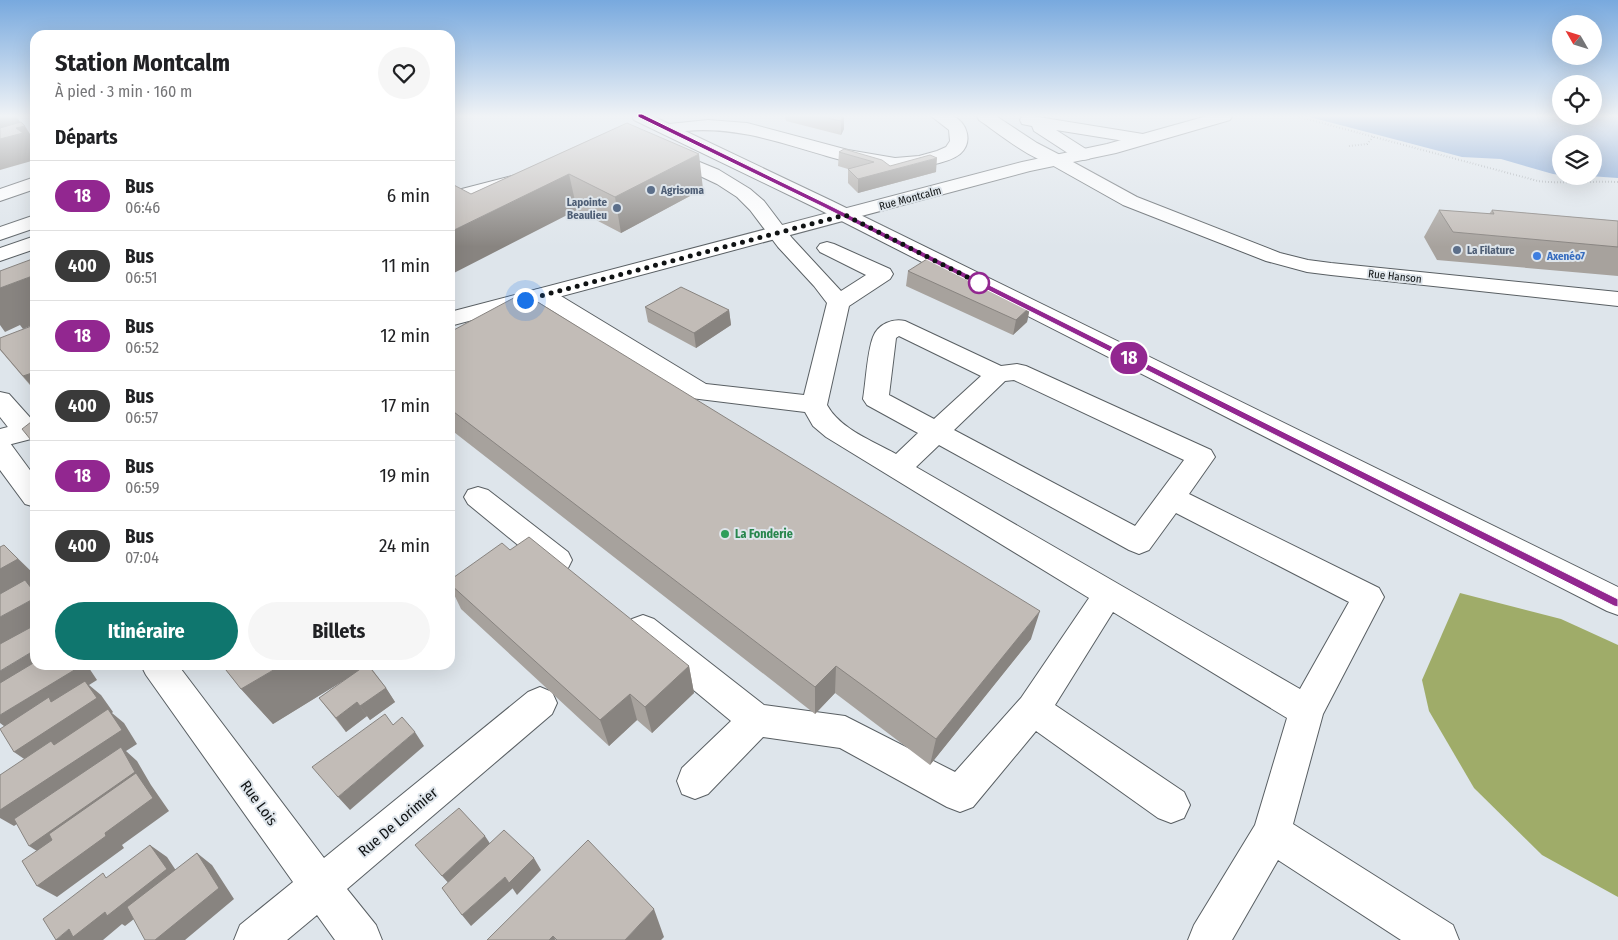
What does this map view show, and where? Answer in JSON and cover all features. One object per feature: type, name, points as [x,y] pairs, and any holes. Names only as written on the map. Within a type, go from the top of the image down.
[{"type":"main road","points":[[679,160],[743,193],[757,205],[788,247],[826,283],[838,303]]},
{"type":"main road","points":[[732,160],[1618,602]]},
{"type":"main road","points":[[869,160],[898,164],[924,160]]},
{"type":"main road","name":"Rue Montcalm","points":[[455,318],[1056,160]]},
{"type":"main road","name":"Rue Hanson","points":[[1056,160],[1130,201],[1286,261],[1312,267],[1618,299]]},
{"type":"main road","name":"Rue Hanson","points":[[1092,160],[1148,194],[1180,219]]},
{"type":"main road","points":[[455,197],[533,176]]},
{"type":"main road","points":[[0,195],[30,185]]},
{"type":"main road","points":[[0,234],[30,223]]},
{"type":"main road","points":[[0,255],[30,244]]},
{"type":"main road","points":[[827,248],[882,274],[838,303],[814,405],[822,420],[836,431],[1306,711]]},
{"type":"main road","points":[[543,295],[700,392],[814,405]]},
{"type":"main road","points":[[897,326],[998,374],[1017,372],[1201,457],[1139,542],[876,399],[885,336],[897,326]]},
{"type":"main road","points":[[898,468],[998,374]]},
{"type":"main road","points":[[0,400],[30,429]]},
{"type":"main road","points":[[0,438],[30,430]]},
{"type":"main road","points":[[0,450],[30,490]]},
{"type":"main road","points":[[478,497],[578,577]]},
{"type":"main road","points":[[1172,498],[1368,597],[1306,711],[1272,833],[1209,940]]},
{"type":"main road","points":[[617,608],[756,720],[845,732],[960,794],[1033,709],[1109,593]]},
{"type":"main road","name":"Rue Lois","points":[[162,670],[361,940]]},
{"type":"main road","name":"Rue De Lorimier","points":[[255,940],[540,703]]},
{"type":"main road","points":[[1033,709],[1172,805]]},
{"type":"main road","points":[[696,781],[756,720]]},
{"type":"main road","points":[[1272,833],[1438,940]]},
{"type":"path","points":[[1463,160],[1545,182],[1618,182]]},
{"type":"green space","points":[[1460,593],[1561,619],[1618,645],[1618,897],[1542,855],[1474,788],[1429,711],[1422,680]]},
{"type":"water","points":[[1504,160],[1552,160],[1552,174]]},
{"type":"water","points":[[1602,160],[1618,160],[1618,178],[1602,177]]},
{"type":"building","points":[[546,160],[688,160],[615,197],[569,174],[455,230],[455,186],[471,194]]},
{"type":"building","points":[[867,160],[882,160],[890,166],[912,160],[930,160],[858,179],[848,169],[874,162]]},
{"type":"building","points":[[1439,210],[1494,214],[1492,210],[1618,221],[1618,247],[1453,232]]},
{"type":"building","points":[[927,259],[1030,307],[1016,320],[908,271]]},
{"type":"building","points":[[30,260],[30,277],[0,288],[0,271]]},
{"type":"building","points":[[681,287],[729,310],[694,333],[645,307]]},
{"type":"building","name":"La Fonderie","points":[[523,293],[1040,611],[936,739],[836,666],[815,687],[455,413],[455,329]]},
{"type":"building","points":[[30,327],[30,374],[23,376],[0,349],[0,338]]},
{"type":"building","points":[[30,423],[30,439],[22,429]]},
{"type":"building","points":[[529,537],[689,666],[645,707],[630,694],[600,720],[455,589],[455,576],[502,543],[510,550]]},
{"type":"building","points":[[4,545],[18,559],[0,569],[0,547]]},
{"type":"building","points":[[25,580],[30,586],[30,601],[0,617],[0,594]]},
{"type":"building","points":[[30,628],[30,653],[0,671],[0,644]]},
{"type":"building","points":[[30,665],[30,670],[74,670],[0,715],[0,683]]},
{"type":"building","points":[[226,670],[273,670],[241,689]]},
{"type":"building","points":[[359,670],[372,670],[386,688],[360,706],[357,702],[336,718],[319,698]]},
{"type":"building","points":[[85,681],[97,698],[14,752],[0,729],[49,697],[51,702]]},
{"type":"building","points":[[108,709],[122,730],[0,810],[0,775],[51,741],[54,745]]},
{"type":"building","points":[[385,714],[393,725],[402,717],[415,732],[338,797],[312,767]]},
{"type":"building","points":[[121,747],[135,772],[29,846],[14,819]]},
{"type":"building","points":[[136,773],[153,798],[105,833],[106,836],[37,886],[22,861],[52,840],[49,834]]},
{"type":"building","points":[[459,808],[485,836],[442,876],[415,845]]},
{"type":"building","points":[[504,830],[534,858],[509,883],[505,877],[462,915],[442,888]]},
{"type":"building","points":[[588,840],[654,909],[625,940],[557,940],[553,936],[549,940],[487,940]]},
{"type":"building","points":[[150,845],[167,869],[107,916],[105,912],[73,937],[69,929],[56,940],[43,919],[103,873],[106,878]]},
{"type":"building","points":[[197,853],[219,888],[155,940],[145,940],[127,907]]},
{"type":"bus line","name":"18","points":[[731,160],[1618,602]]},
{"type":"place","name":"Agrisoma","points":[[651,190]]},
{"type":"place","name":"Lapointe Beaulieu","points":[[617,208]]},
{"type":"place","name":"La Filature","points":[[1457,250]]},
{"type":"place","name":"Axenéo7","points":[[1537,256]]},
{"type":"place","name":"La Fonderie","points":[[725,534]]},
{"type":"route","points":[[525,300],[845,215],[983,285],[979,283]]}]
